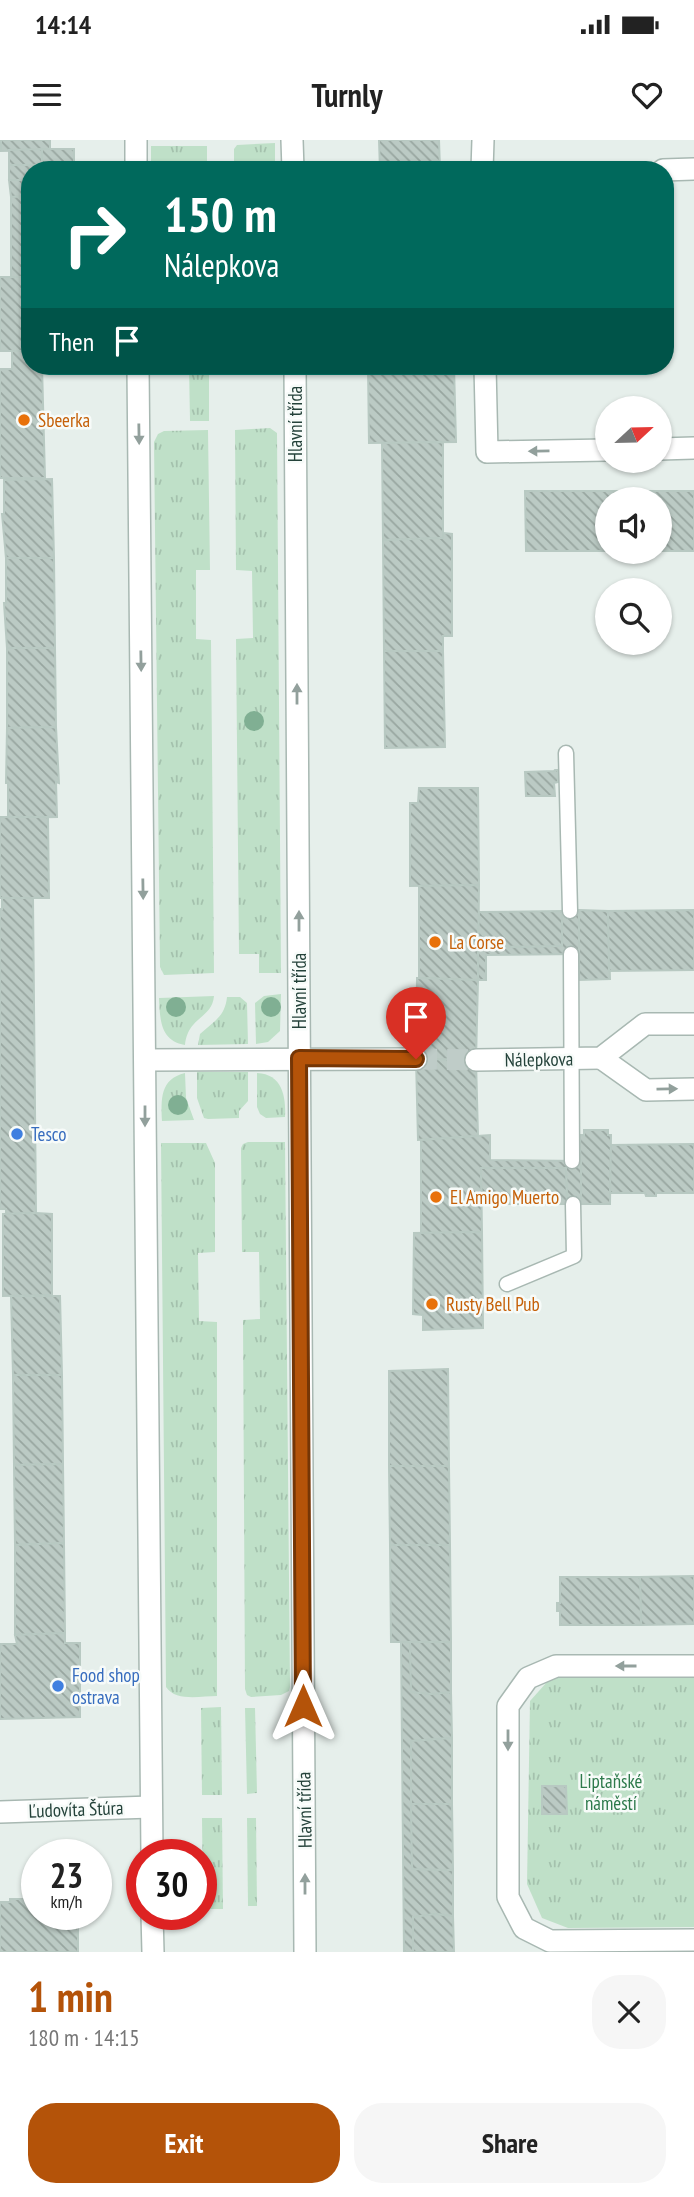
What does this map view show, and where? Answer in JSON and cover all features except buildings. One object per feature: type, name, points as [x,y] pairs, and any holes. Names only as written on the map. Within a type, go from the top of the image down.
[{"type":"street","points":[[136,140],[136,161]]},
{"type":"street","points":[[292,140],[293,161]]},
{"type":"street","points":[[482,161],[483,140]]},
{"type":"street","points":[[674,170],[694,169]]},
{"type":"street","points":[[138,375],[152,1839]]},
{"type":"street","name":"Hlavní třída","points":[[295,375],[306,1952]]},
{"type":"street","points":[[485,375],[487,452],[595,450]]},
{"type":"street","points":[[672,449],[694,448]]},
{"type":"street","name":"Nálepkova","points":[[601,1058],[645,1024],[694,1024]]},
{"type":"street","name":"Nálepkova","points":[[476,1060],[601,1058],[646,1090],[694,1089]]},
{"type":"street","points":[[145,1060],[416,1059]]},
{"type":"street","points":[[694,1666],[556,1667],[528,1678],[508,1706],[508,1897],[524,1928],[550,1941],[694,1940]]},
{"type":"street","name":"Ľudovíta Štúra","points":[[0,1812],[151,1807]]},
{"type":"street","points":[[152,1930],[153,1952]]},
{"type":"lane","points":[[566,753],[570,911]]},
{"type":"lane","points":[[571,954],[572,1161]]},
{"type":"lane","points":[[507,1284],[575,1256],[573,1204]]},
{"type":"green space","points":[[275,143],[275,161],[234,161],[234,149],[237,145]]},
{"type":"green space","points":[[151,146],[207,146],[207,161],[151,161]]},
{"type":"green space","points":[[189,375],[209,375],[209,421],[190,421]]},
{"type":"green space","points":[[270,428],[277,433],[281,973],[259,973],[259,954],[239,954],[236,639],[253,638],[252,571],[236,570],[235,430]]},
{"type":"green space","points":[[208,430],[210,570],[196,570],[196,639],[211,640],[214,973],[164,975],[160,967],[154,442],[158,434],[164,431]]},
{"type":"green space","points":[[281,994],[280,1031],[268,1042],[256,1044],[255,1003],[264,996]]},
{"type":"green space","points":[[214,996],[209,1009],[191,1028],[185,1045],[177,1043],[166,1034],[161,1021],[159,998]]},
{"type":"green space","points":[[227,997],[240,997],[247,1003],[248,1044],[198,1045],[200,1034],[221,1014]]},
{"type":"green space","points":[[197,1072],[248,1072],[248,1101],[239,1111],[239,1118],[204,1118],[197,1098]]},
{"type":"green space","points":[[185,1073],[186,1098],[194,1120],[162,1121],[162,1098],[166,1085]]},
{"type":"green space","points":[[257,1073],[272,1077],[281,1088],[285,1101],[285,1117],[266,1118],[260,1114],[257,1107]]},
{"type":"green space","points":[[248,1142],[285,1142],[290,1687],[289,1691],[281,1695],[251,1697],[245,1689],[243,1320],[260,1319],[259,1252],[242,1252],[241,1148]]},
{"type":"green space","points":[[161,1143],[206,1143],[215,1163],[215,1252],[198,1253],[199,1321],[217,1322],[217,1696],[176,1695],[166,1687]]},
{"type":"green space","name":"Liptaňské náměstí","points":[[694,1670],[694,1927],[568,1928],[542,1918],[527,1884],[530,1701],[547,1682],[575,1671]]},
{"type":"green space","points":[[221,1707],[222,1795],[202,1795],[201,1708]]},
{"type":"green space","points":[[245,1708],[255,1708],[257,1793],[247,1794]]},
{"type":"green space","points":[[202,1818],[222,1818],[223,1909],[217,1909],[217,1839],[202,1839]]},
{"type":"green space","points":[[247,1818],[256,1818],[257,1906],[248,1906]]},
{"type":"tunnel","points":[[416,1059],[476,1060]]},
{"type":"place","name":"Sbeerka","points":[[24,420]]},
{"type":"place","name":"La Corse","points":[[435,942]]},
{"type":"place","name":"Tesco","points":[[17,1134]]},
{"type":"place","name":"El Amigo Muerto","points":[[436,1197]]},
{"type":"place","name":"Rusty Bell Pub","points":[[432,1304]]},
{"type":"place","name":"Food shop ostrava","points":[[58,1686]]},
{"type":"route","points":[[303,1706],[299,1058],[416,1059]]}]
